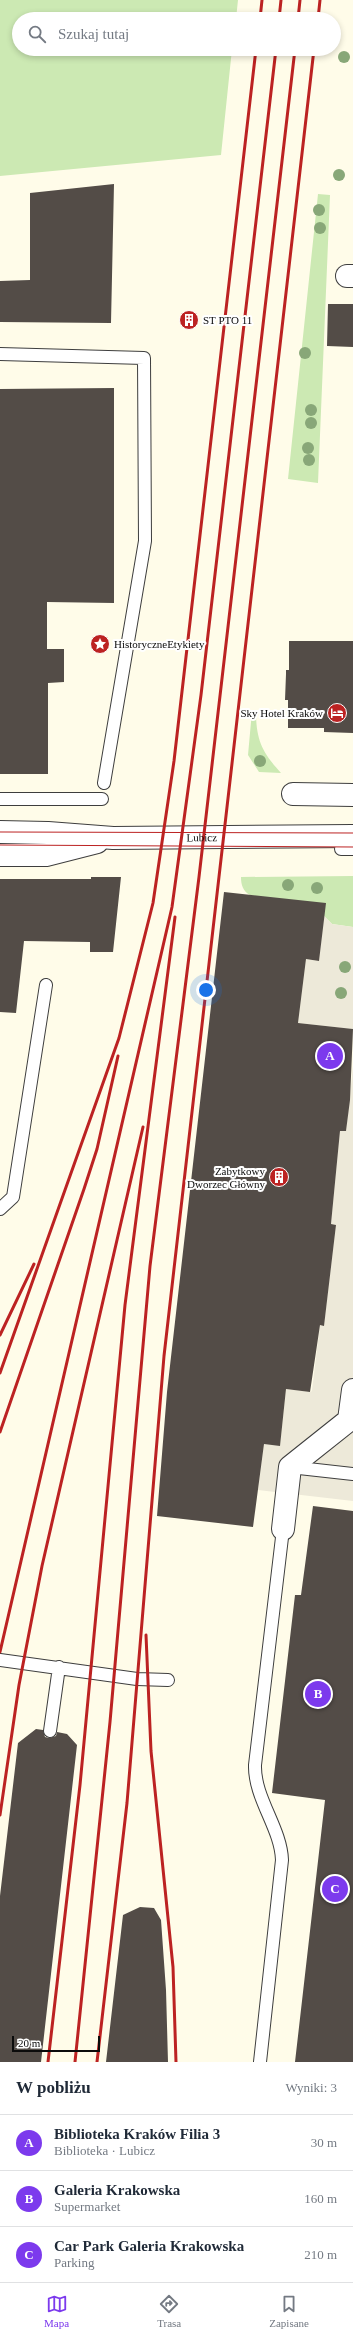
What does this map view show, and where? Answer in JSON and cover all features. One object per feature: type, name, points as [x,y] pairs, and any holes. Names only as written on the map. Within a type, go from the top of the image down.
[{"type":"street","points":[[293,794],[353,795]]},
{"type":"street","name":"Lubicz","points":[[0,832],[48,833],[113,838],[290,837],[350,846]]},
{"type":"street","name":"Lubicz","points":[[0,855],[46,855],[113,838]]},
{"type":"street","points":[[283,1529],[290,1467],[349,1420],[353,1390]]},
{"type":"lane","points":[[0,354],[144,358],[145,541],[104,783]]},
{"type":"lane","points":[[0,799],[102,799]]},
{"type":"lane","points":[[0,1209],[13,1197],[46,984]]},
{"type":"lane","points":[[290,1467],[353,1474]]},
{"type":"lane","points":[[260,2062],[282,1854],[256,1783],[255,1765],[283,1529]]},
{"type":"lane","points":[[0,1660],[137,1679],[168,1680]]},
{"type":"lane","points":[[50,1731],[59,1667]]},
{"type":"green space","points":[[0,0],[238,0],[237,12],[12,12],[12,56],[231,56],[221,155],[0,176]]},
{"type":"green space","points":[[318,194],[330,195],[318,483],[288,479]]},
{"type":"green space","points":[[252,711],[256,711],[257,730],[261,745],[269,759],[281,773],[259,772],[248,755]]},
{"type":"green space","points":[[353,876],[353,927],[332,924],[324,916],[250,895],[243,888],[241,883],[241,877]]},
{"type":"shaded area","points":[[324,916],[332,924],[353,927],[353,1029],[298,1023],[306,959],[319,961]]},
{"type":"shaded area","points":[[353,1066],[353,1501],[258,1490],[264,1444],[280,1445],[286,1389],[311,1392],[312,1390],[320,1325],[324,1325],[336,1225],[331,1224],[340,1131],[346,1131]]},
{"type":"building","points":[[114,184],[111,323],[0,322],[0,281],[30,280],[30,193]]},
{"type":"building","points":[[328,304],[353,304],[353,347],[327,346]]},
{"type":"building","points":[[114,388],[114,603],[47,602],[47,649],[64,649],[64,682],[48,683],[48,774],[0,774],[0,389]]},
{"type":"building","points":[[289,641],[353,641],[353,733],[324,732],[324,728],[288,728],[288,700],[285,700],[286,670],[289,670]]},
{"type":"building","points":[[91,877],[121,877],[113,952],[90,952],[90,942],[24,941],[16,1013],[0,1012],[0,879],[91,879]]},
{"type":"building","name":"Zabytkowy Dworzec Główny","points":[[224,892],[326,903],[319,961],[306,959],[298,1023],[353,1029],[350,1100],[346,1131],[340,1131],[331,1224],[336,1225],[324,1326],[320,1325],[310,1392],[286,1389],[280,1446],[264,1444],[253,1527],[157,1516],[167,1392]]},
{"type":"building","points":[[313,1506],[353,1511],[353,2062],[295,2062],[325,1800],[272,1793],[295,1595],[301,1595]]},
{"type":"building","points":[[36,1729],[43,1730],[45,1737],[49,1738],[56,1736],[57,1732],[67,1734],[77,1745],[41,2062],[0,2062],[0,1896],[18,1743]]},
{"type":"building","points":[[140,1907],[154,1908],[161,1920],[166,1990],[168,2062],[106,2062],[123,1915]]},
{"type":"tram line","points":[[0,832],[353,833]]},
{"type":"tram line","points":[[0,845],[353,847]]},
{"type":"railway","points":[[261,12],[262,0]]},
{"type":"railway","points":[[280,12],[281,0]]},
{"type":"railway","points":[[299,12],[300,0]]},
{"type":"railway","points":[[319,12],[320,0]]},
{"type":"railway","points":[[0,1373],[119,1038],[153,903],[174,761],[255,56]]},
{"type":"railway","points":[[0,1652],[172,907],[201,695],[275,56]]},
{"type":"railway","points":[[75,2062],[110,1722],[150,1266],[199,877],[294,56]]},
{"type":"railway","points":[[97,2062],[127,1803],[164,1356],[313,56]]},
{"type":"railway","points":[[48,2062],[80,1785],[125,1305],[175,917]]},
{"type":"railway","points":[[0,1432],[97,1149],[118,1056]]},
{"type":"railway","points":[[0,1815],[19,1685],[42,1566],[143,1127]]},
{"type":"railway","points":[[0,1335],[34,1264]]},
{"type":"railway","points":[[146,1635],[151,1751],[173,1967],[176,2062]]},
{"type":"place","name":"ST PTO 11","points":[[189,320]]},
{"type":"place","name":"HistoryczneEtykiety","points":[[100,644]]},
{"type":"place","name":"Sky Hotel Kraków","points":[[337,713]]},
{"type":"place","name":"Biblioteka Kraków Filia 3","points":[[330,1056]]},
{"type":"place","name":"Zabytkowy Dworzec Główny","points":[[279,1177]]},
{"type":"place","name":"Galeria Krakowska","points":[[318,1694]]},
{"type":"place","name":"Car Park Galeria Krakowska","points":[[335,1889]]}]
